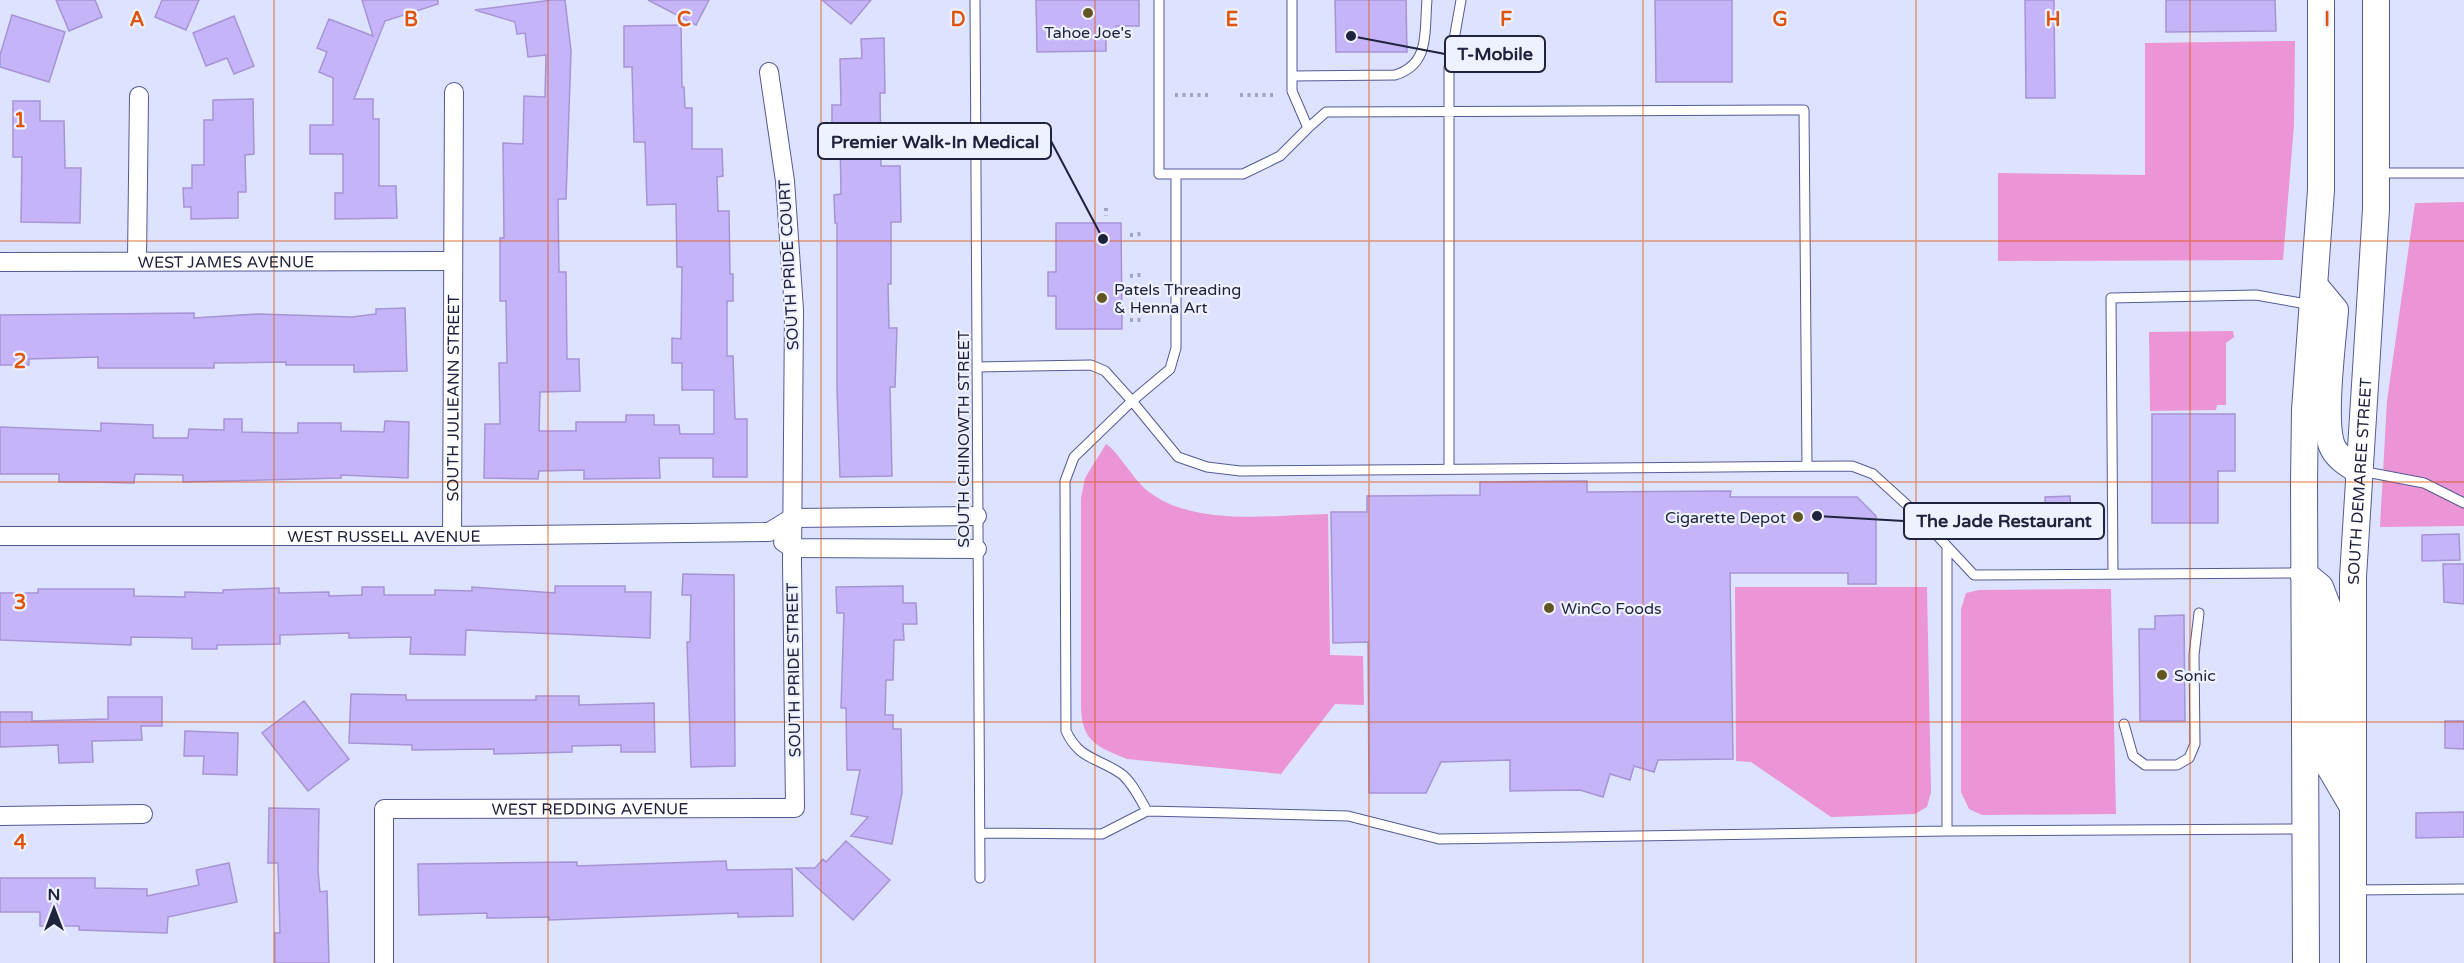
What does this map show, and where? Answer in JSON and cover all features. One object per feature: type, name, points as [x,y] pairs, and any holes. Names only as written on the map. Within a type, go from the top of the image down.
[{"type":"main road","points":[[2306,963],[2303,573],[2306,410],[2322,168],[2321,0]]},
{"type":"main road","name":"SOUTH DEMAREE STREET","points":[[2354,963],[2353,612],[2377,172],[2376,0]]},
{"type":"main road","points":[[2314,295],[2335,310],[2330,392],[2332,446],[2337,455],[2359,471]]},
{"type":"main road","points":[[2303,573],[2320,587],[2328,608],[2329,766],[2353,807]]},
{"type":"street","name":"SOUTH PRIDE COURT","points":[[769,72],[785,181],[794,310],[792,532]]},
{"type":"street","name":"SOUTH JULIEANN STREET","points":[[452,536],[454,92]]},
{"type":"street","points":[[137,261],[139,96]]},
{"type":"street","name":"WEST JAMES AVENUE","points":[[0,262],[452,261]]},
{"type":"street","points":[[769,532],[977,516]]},
{"type":"street","points":[[769,532],[792,532],[978,549]]},
{"type":"street","name":"WEST RUSSELL AVENUE","points":[[0,536],[452,536],[769,532]]},
{"type":"street","name":"SOUTH PRIDE STREET","points":[[792,532],[795,808]]},
{"type":"street","name":"WEST REDDING AVENUE","points":[[384,963],[384,809],[795,808]]},
{"type":"street","points":[[0,816],[143,814]]},
{"type":"lane","name":"SOUTH CHINOWTH STREET","points":[[975,0],[980,878]]},
{"type":"lane","points":[[1159,0],[1159,174],[1243,174],[1280,156],[1326,112],[1804,110],[1807,466]]},
{"type":"lane","points":[[1292,0],[1292,91],[1308,128]]},
{"type":"lane","points":[[1292,76],[1395,75],[1408,70],[1418,61],[1423,49],[1427,0]]},
{"type":"lane","points":[[1449,468],[1449,68],[1461,0]]},
{"type":"lane","points":[[2377,172],[2464,172]]},
{"type":"lane","points":[[1147,811],[1122,774],[1089,758],[1073,746],[1066,731],[1065,481],[1074,457],[1132,401],[1170,369],[1176,348],[1176,174]]},
{"type":"lane","points":[[2113,574],[2111,298],[2314,295]]},
{"type":"lane","points":[[978,367],[1091,365],[1105,371],[1178,457],[1207,467],[1240,471],[1852,466],[1874,474],[1917,514],[1974,575],[2303,573]]},
{"type":"lane","points":[[2359,471],[2424,483],[2464,503]]},
{"type":"lane","points":[[1947,548],[1947,831]]},
{"type":"lane","points":[[2124,724],[2133,756],[2145,765],[2177,765],[2189,758],[2195,744],[2194,655],[2199,613]]},
{"type":"lane","points":[[980,833],[1102,834],[1147,811],[1348,816],[1439,839],[1947,831],[2306,829]]},
{"type":"lane","points":[[2353,890],[2464,889]]},
{"type":"path","points":[[1174,95],[1210,95]]},
{"type":"path","points":[[1240,95],[1277,95]]},
{"type":"path","points":[[1106,208],[1106,216]]},
{"type":"path","points":[[1130,235],[1141,234]]},
{"type":"path","points":[[1130,276],[1141,275]]},
{"type":"path","points":[[1130,320],[1142,320]]},
{"type":"shaded area","points":[[2295,41],[2294,125],[2283,260],[1998,261],[1998,173],[2145,175],[2145,43]]},
{"type":"shaded area","points":[[2464,202],[2464,526],[2380,527],[2387,401],[2415,203]]},
{"type":"shaded area","points":[[2233,331],[2234,337],[2226,343],[2226,405],[2217,405],[2216,410],[2150,411],[2149,332]]},
{"type":"shaded area","points":[[1106,444],[1149,492],[1168,503],[1189,510],[1211,515],[1259,517],[1328,514],[1330,655],[1363,656],[1364,705],[1335,704],[1281,774],[1127,759],[1100,747],[1088,736],[1081,708],[1081,498],[1085,478]]},
{"type":"shaded area","points":[[1735,587],[1927,587],[1931,792],[1927,807],[1915,814],[1831,817],[1751,762],[1736,761]]},
{"type":"shaded area","points":[[2111,589],[2116,814],[1982,815],[1969,809],[1961,792],[1961,609],[1966,593],[1979,590]]},
{"type":"building","points":[[56,0],[95,0],[102,17],[69,31]]},
{"type":"building","points":[[162,0],[199,0],[186,30],[155,17]]},
{"type":"building","points":[[362,0],[438,0],[438,4],[385,21],[354,99],[373,99],[373,119],[379,119],[379,186],[396,186],[397,218],[335,219],[335,193],[343,193],[343,154],[310,154],[310,125],[333,125],[333,78],[319,72],[327,52],[317,48],[329,19],[373,36]]},
{"type":"building","points":[[565,0],[571,51],[566,199],[558,199],[559,272],[566,272],[567,359],[579,359],[580,391],[540,392],[539,431],[576,431],[576,422],[626,422],[626,415],[654,415],[654,425],[679,425],[680,434],[714,434],[714,390],[682,390],[682,363],[672,363],[672,338],[681,339],[682,267],[677,267],[676,204],[647,205],[645,142],[634,142],[632,67],[624,67],[624,26],[681,25],[682,87],[684,87],[685,108],[692,108],[692,149],[722,149],[723,176],[717,177],[718,211],[729,211],[730,274],[733,274],[733,301],[727,301],[727,356],[733,356],[735,419],[747,419],[747,477],[713,477],[713,458],[659,458],[660,478],[584,479],[584,470],[539,471],[538,479],[484,478],[485,424],[500,424],[499,363],[507,363],[506,301],[500,301],[500,238],[504,238],[503,143],[523,144],[524,96],[545,97],[546,55],[528,57],[525,33],[517,34],[515,22],[475,10]]},
{"type":"building","points":[[648,0],[709,0],[696,25]]},
{"type":"building","points":[[822,0],[871,0],[851,24]]},
{"type":"building","name":"Tahoe Joe's","points":[[1036,0],[1139,0],[1139,26],[1116,26],[1116,36],[1106,36],[1106,51],[1037,52]]},
{"type":"building","points":[[1335,0],[1406,0],[1407,52],[1336,52]]},
{"type":"building","points":[[1655,0],[1732,0],[1732,82],[1656,82]]},
{"type":"building","points":[[2025,0],[2054,0],[2055,98],[2026,98]]},
{"type":"building","points":[[2166,0],[2275,0],[2276,31],[2166,32]]},
{"type":"building","points":[[12,15],[65,32],[49,82],[0,67],[0,55]]},
{"type":"building","points":[[234,16],[254,66],[234,74],[227,58],[206,66],[193,33]]},
{"type":"building","points":[[884,38],[885,93],[880,93],[881,166],[900,166],[901,222],[891,222],[891,284],[888,284],[889,328],[897,328],[895,387],[890,387],[892,476],[840,477],[837,389],[837,223],[835,223],[834,195],[841,194],[840,139],[832,140],[832,105],[841,105],[840,59],[862,58],[861,39]]},
{"type":"building","points":[[253,99],[254,154],[245,155],[246,192],[238,192],[238,218],[191,219],[191,207],[184,207],[183,188],[192,188],[192,165],[204,165],[204,120],[213,120],[213,100]]},
{"type":"building","points":[[13,101],[40,101],[40,121],[64,121],[65,168],[81,168],[80,223],[21,222],[22,157],[13,157]]},
{"type":"building","points":[[1056,223],[1121,223],[1122,329],[1056,329],[1056,296],[1048,296],[1048,272],[1056,272]]},
{"type":"building","points":[[405,308],[407,371],[354,372],[354,365],[286,365],[286,362],[214,363],[214,368],[98,368],[98,357],[29,359],[29,365],[0,365],[0,315],[194,313],[194,318],[258,314],[352,317],[376,314],[376,309]]},
{"type":"building","points":[[2152,414],[2235,414],[2235,471],[2218,471],[2218,523],[2152,523]]},
{"type":"building","points":[[224,419],[242,419],[242,432],[278,433],[298,433],[298,423],[341,423],[341,431],[384,432],[385,421],[409,422],[408,478],[341,475],[341,478],[183,482],[183,475],[135,474],[134,483],[59,482],[59,474],[0,474],[0,427],[101,431],[101,423],[153,425],[153,438],[188,438],[189,429],[224,430]]},
{"type":"building","name":"WinCo Foods","points":[[1587,481],[1587,492],[1731,491],[1730,497],[1857,497],[1876,516],[1876,584],[1848,584],[1848,573],[1730,573],[1733,759],[1658,760],[1654,772],[1634,766],[1630,780],[1610,774],[1603,797],[1580,790],[1510,791],[1510,760],[1441,762],[1426,793],[1369,793],[1368,642],[1333,643],[1331,512],[1367,512],[1367,496],[1480,495],[1480,482]]},
{"type":"building","points":[[2070,496],[2071,518],[2046,519],[2045,497]]},
{"type":"building","points":[[2459,534],[2460,560],[2422,561],[2422,535]]},
{"type":"building","points":[[2443,564],[2464,564],[2464,604],[2444,602]]},
{"type":"building","points":[[683,574],[734,575],[735,766],[691,767],[687,642],[690,642],[691,595],[682,595]]},
{"type":"building","points":[[555,586],[625,586],[625,592],[651,592],[650,638],[466,630],[465,655],[410,654],[411,637],[349,638],[349,633],[280,635],[280,644],[217,645],[217,649],[192,649],[192,638],[131,637],[131,645],[0,640],[0,593],[38,593],[38,589],[134,589],[134,596],[185,597],[185,592],[223,593],[223,590],[279,588],[279,593],[329,592],[329,596],[362,595],[362,587],[384,587],[384,595],[435,595],[435,590],[472,591],[472,587],[555,593]]},
{"type":"building","points":[[903,586],[903,603],[916,603],[917,624],[903,624],[904,640],[894,640],[893,680],[886,680],[885,715],[893,715],[893,729],[901,729],[902,793],[892,844],[851,836],[868,817],[851,814],[860,770],[847,770],[846,708],[841,708],[844,613],[837,613],[836,587]]},
{"type":"building","name":"Sonic","points":[[2184,615],[2185,721],[2140,721],[2139,629],[2155,629],[2155,616]]},
{"type":"building","points":[[351,694],[406,695],[406,700],[536,700],[536,696],[579,696],[579,705],[654,703],[655,752],[621,752],[621,745],[572,746],[572,752],[494,754],[494,749],[412,750],[412,745],[349,743]]},
{"type":"building","points":[[108,697],[162,697],[162,726],[141,726],[142,740],[92,741],[93,762],[59,763],[58,745],[0,747],[0,712],[32,712],[32,721],[108,719]]},
{"type":"building","points":[[304,701],[349,759],[308,791],[262,733]]},
{"type":"building","points":[[2445,721],[2464,721],[2464,749],[2445,748]]},
{"type":"building","points":[[185,731],[238,733],[237,775],[203,774],[204,756],[184,756]]},
{"type":"building","points":[[269,808],[319,809],[318,871],[320,892],[327,891],[329,963],[275,963],[275,933],[280,933],[278,863],[268,863]]},
{"type":"building","points":[[2464,812],[2464,837],[2416,838],[2416,813]]},
{"type":"building","points":[[846,841],[890,880],[853,920],[796,868],[815,868],[823,859],[826,862]]},
{"type":"building","points":[[726,861],[727,870],[792,869],[793,916],[738,917],[738,913],[549,920],[549,917],[487,918],[487,913],[419,915],[418,864],[577,862],[577,866]]},
{"type":"building","points":[[229,863],[237,902],[168,917],[167,933],[79,930],[79,926],[40,926],[40,912],[0,912],[0,878],[95,878],[95,888],[147,889],[147,896],[199,885],[196,870]]},
{"type":"place","name":"Tahoe Joe's","points":[[1088,13]]},
{"type":"place","name":"T-Mobile","points":[[1351,36]]},
{"type":"place","name":"Premier Walk-In Medical","points":[[1103,239]]},
{"type":"place","name":"Patels Threading & Henna Art","points":[[1102,298]]},
{"type":"place","name":"The Jade Restaurant","points":[[1817,516]]},
{"type":"place","name":"Cigarette Depot","points":[[1798,517]]},
{"type":"place","name":"WinCo Foods","points":[[1549,608]]},
{"type":"place","name":"Sonic","points":[[2162,675]]}]
